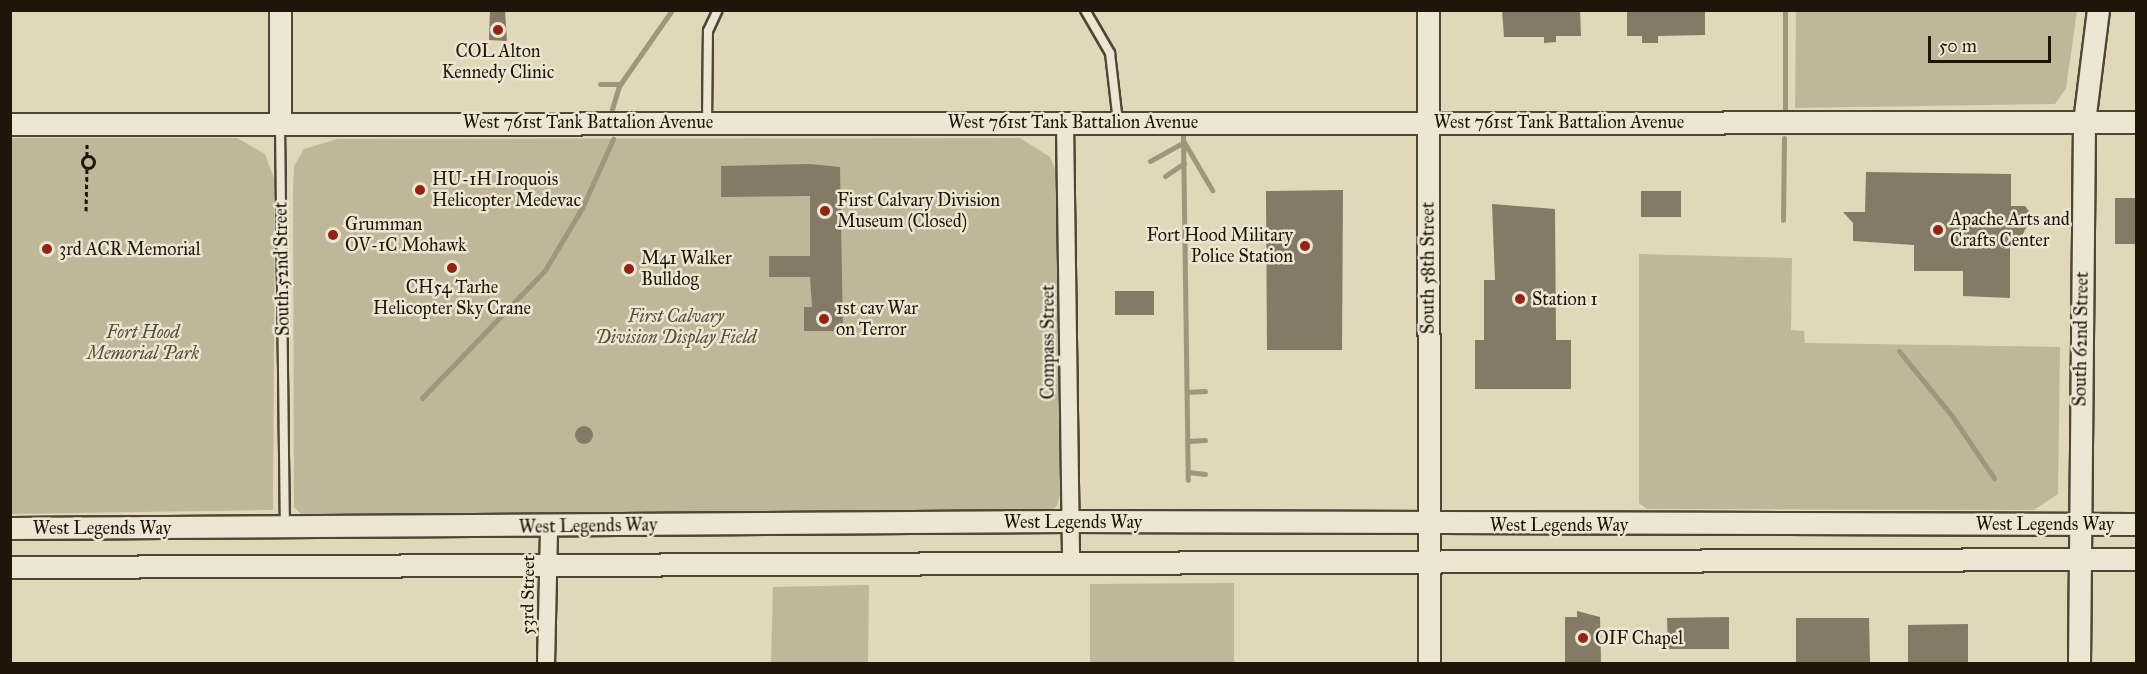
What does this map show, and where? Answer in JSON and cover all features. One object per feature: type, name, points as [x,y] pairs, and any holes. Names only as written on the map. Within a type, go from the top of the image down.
[{"type":"street","name":"South 52nd Street","points":[[279,121],[280,10]]},
{"type":"street","name":"South 58th Street","points":[[1428,10],[1429,663]]},
{"type":"street","name":"South 62nd Street","points":[[2079,663],[2084,122],[2098,10]]},
{"type":"street","name":"West 761st Tank Battalion Avenue","points":[[10,124],[279,121],[2136,122]]},
{"type":"street","name":"Compass Street","points":[[1065,123],[1071,561]]},
{"type":"street","name":"West Legends Way","points":[[10,528],[549,527],[1071,521],[1429,525],[2136,524]]},
{"type":"street","name":"53rd Street","points":[[546,663],[549,527]]},
{"type":"street","name":"West Legends Way","points":[[10,567],[1071,561],[2136,559]]},
{"type":"lane","points":[[707,123],[708,31],[718,10]]},
{"type":"lane","points":[[1085,10],[1110,53],[1118,122]]},
{"type":"lane","name":"South 52nd Street","points":[[279,121],[285,526]]},
{"type":"path","points":[[86,211],[87,167],[94,161],[87,156],[81,163],[87,167]]},
{"type":"green space","points":[[1796,10],[2077,11],[2066,88],[2055,104],[1795,108]]},
{"type":"green space","name":"Fort Hood Memorial Park","points":[[11,138],[237,138],[265,154],[275,181],[273,510],[11,514]]},
{"type":"green space","name":"First Calvary Division Display Field","points":[[1020,138],[1050,157],[1057,174],[1060,495],[1057,506],[1047,514],[303,516],[294,507],[293,191],[294,166],[304,149],[337,139]]},
{"type":"green space","points":[[1639,254],[1792,258],[1791,330],[1804,331],[1805,343],[2060,347],[2058,494],[2034,510],[1647,509],[1639,503]]},
{"type":"green space","points":[[1234,583],[1234,663],[1090,663],[1090,584]]},
{"type":"green space","points":[[869,585],[868,663],[771,663],[773,587]]},
{"type":"building","points":[[490,10],[505,10],[507,41],[489,40]]},
{"type":"building","points":[[1502,10],[1580,10],[1581,36],[1556,36],[1556,42],[1544,43],[1544,37],[1504,37]]},
{"type":"building","points":[[1627,10],[1705,10],[1705,35],[1658,36],[1658,43],[1642,43],[1642,36],[1627,36]]},
{"type":"building","points":[[810,164],[840,167],[843,331],[804,331],[804,307],[812,307],[810,277],[769,277],[769,256],[810,256],[810,196],[721,197],[721,166]]},
{"type":"building","name":"Apache Arts and Crafts Center","points":[[1866,172],[2011,174],[2011,206],[2025,206],[2032,215],[2022,236],[2010,236],[2010,298],[1963,296],[1963,271],[1914,271],[1914,245],[1853,241],[1853,223],[1843,212],[1865,212]]},
{"type":"building","name":"Fort Hood Military Police Station","points":[[1343,190],[1342,350],[1267,350],[1266,191]]},
{"type":"building","points":[[1641,191],[1681,191],[1681,217],[1641,217]]},
{"type":"building","points":[[2115,198],[2136,198],[2136,244],[2115,244]]},
{"type":"building","name":"Station 1","points":[[1492,204],[1555,209],[1556,340],[1571,340],[1571,389],[1475,389],[1475,340],[1484,340],[1484,280],[1495,280]]},
{"type":"building","points":[[1115,291],[1154,291],[1154,315],[1115,315]]},
{"type":"building","points":[[584,426],[590,429],[593,435],[590,441],[584,444],[578,441],[575,435],[578,429]]},
{"type":"building","name":"OIF Chapel","points":[[1577,611],[1600,617],[1601,663],[1565,663],[1565,617],[1577,617]]},
{"type":"building","points":[[1729,617],[1729,649],[1668,649],[1667,618]]},
{"type":"building","points":[[1796,618],[1869,618],[1870,663],[1796,663]]},
{"type":"building","points":[[1968,624],[1968,663],[1908,663],[1908,625]]},
{"type":"waterway","points":[[612,109],[619,86],[672,10]]},
{"type":"waterway","points":[[1785,10],[1785,108]]},
{"type":"waterway","points":[[600,84],[620,84]]},
{"type":"waterway","points":[[1183,136],[1188,480]]},
{"type":"waterway","points":[[1783,220],[1784,138]]},
{"type":"waterway","points":[[422,398],[545,270],[582,208],[613,139]]},
{"type":"waterway","points":[[1150,161],[1184,142],[1212,190]]},
{"type":"waterway","points":[[1165,176],[1184,163]]},
{"type":"waterway","points":[[1899,351],[1952,416],[1994,478]]},
{"type":"waterway","points":[[1187,392],[1205,391]]},
{"type":"waterway","points":[[1188,441],[1205,440]]},
{"type":"waterway","points":[[1188,472],[1205,474]]},
{"type":"place","name":"COL Alton Kennedy Clinic","points":[[498,30]]},
{"type":"place","name":"HU-1H Iroquois Helicopter Medevac","points":[[420,190]]},
{"type":"place","name":"First Calvary Division Museum (Closed)","points":[[825,211]]},
{"type":"place","name":"Apache Arts and Crafts Center","points":[[1938,230]]},
{"type":"place","name":"Grumman OV-1C Mohawk","points":[[333,235]]},
{"type":"place","name":"Fort Hood Military Police Station","points":[[1305,246]]},
{"type":"place","name":"3rd ACR Memorial","points":[[47,249]]},
{"type":"place","name":"CH54 Tarhe Helicopter Sky Crane","points":[[452,268]]},
{"type":"place","name":"M41 Walker Bulldog","points":[[629,269]]},
{"type":"place","name":"Station 1","points":[[1520,299]]},
{"type":"place","name":"1st cav War on Terror","points":[[824,319]]},
{"type":"place","name":"OIF Chapel","points":[[1583,638]]}]
